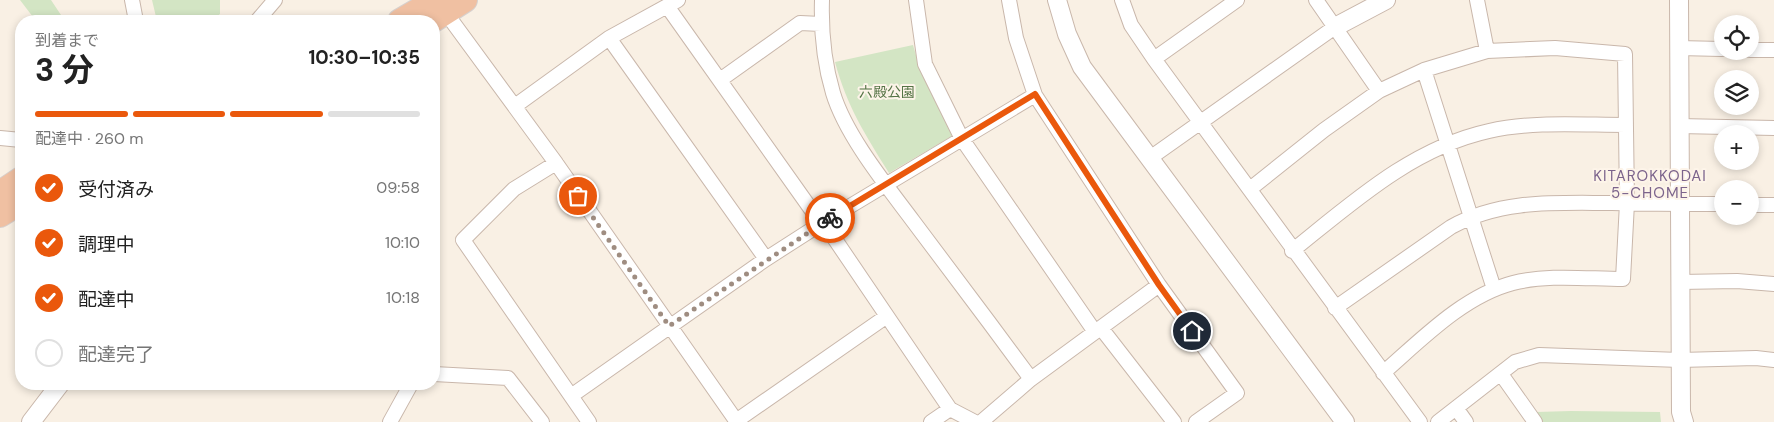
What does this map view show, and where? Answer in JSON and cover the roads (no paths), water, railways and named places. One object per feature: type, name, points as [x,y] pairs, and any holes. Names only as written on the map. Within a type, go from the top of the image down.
[{"type":"highway","points":[[422,15],[445,9]]},
{"type":"highway","points":[[0,193],[15,183]]},
{"type":"highway","points":[[0,215],[15,206]]},
{"type":"street","points":[[132,0],[135,15]]},
{"type":"street","points":[[262,15],[275,0]]},
{"type":"street","points":[[822,0],[825,60],[834,95],[850,129],[886,185],[1031,379]]},
{"type":"street","points":[[916,0],[925,64],[962,139],[1098,330],[1174,422]]},
{"type":"street","points":[[1009,0],[1016,38],[1035,94],[1159,285],[1237,393],[1196,422]]},
{"type":"street","points":[[1058,0],[1067,34],[1082,67],[1345,422]]},
{"type":"street","points":[[1122,0],[1131,25],[1154,59],[1250,189],[1292,250],[1420,422]]},
{"type":"street","points":[[1154,59],[1237,0]]},
{"type":"street","points":[[1316,0],[1379,91]]},
{"type":"street","points":[[1150,158],[1335,27],[1386,0]]},
{"type":"street","points":[[1477,0],[1487,51]]},
{"type":"street","points":[[1679,0],[1680,412],[1684,422]]},
{"type":"street","points":[[515,106],[609,38],[672,3],[720,80],[822,223],[950,409],[975,422]]},
{"type":"street","points":[[445,9],[556,163],[736,421],[887,316]]},
{"type":"street","points":[[720,80],[800,24],[822,24]]},
{"type":"street","points":[[609,38],[766,259]]},
{"type":"street","points":[[1250,189],[1324,130],[1379,91],[1424,70],[1487,51],[1555,48],[1625,54],[1626,203],[1623,279],[1542,279],[1515,283],[1494,289],[1448,318],[1383,373]]},
{"type":"street","points":[[1678,48],[1714,49]]},
{"type":"street","points":[[1759,50],[1774,50]]},
{"type":"street","points":[[1424,70],[1494,289]]},
{"type":"street","points":[[571,396],[766,259],[1035,94]]},
{"type":"street","points":[[1292,250],[1358,197],[1397,170],[1449,144],[1489,131],[1527,126],[1626,125]]},
{"type":"street","points":[[1678,126],[1774,128]]},
{"type":"street","points":[[0,138],[15,139]]},
{"type":"street","points":[[556,163],[514,190],[463,240],[589,422]]},
{"type":"street","points":[[1335,308],[1431,239],[1470,216],[1502,207],[1535,203],[1714,204]]},
{"type":"street","points":[[1759,205],[1774,205]]},
{"type":"street","points":[[1680,282],[1737,281],[1774,284]]},
{"type":"street","points":[[981,422],[1031,379],[1159,285]]},
{"type":"street","points":[[1438,422],[1515,362],[1539,355],[1680,360],[1756,358],[1774,360]]},
{"type":"street","points":[[440,374],[508,378],[542,422]]},
{"type":"street","points":[[1501,374],[1535,422]]},
{"type":"street","points":[[31,422],[55,390]]},
{"type":"street","points":[[390,422],[408,390]]},
{"type":"street","points":[[1456,408],[1466,422]]},
{"type":"street","points":[[931,422],[950,409]]},
{"type":"district","name":"KITAROKKODAI 5-CHOME","points":[[1650,184]]},
{"type":"park label","name":"六殿公園","points":[[887,92]]}]
